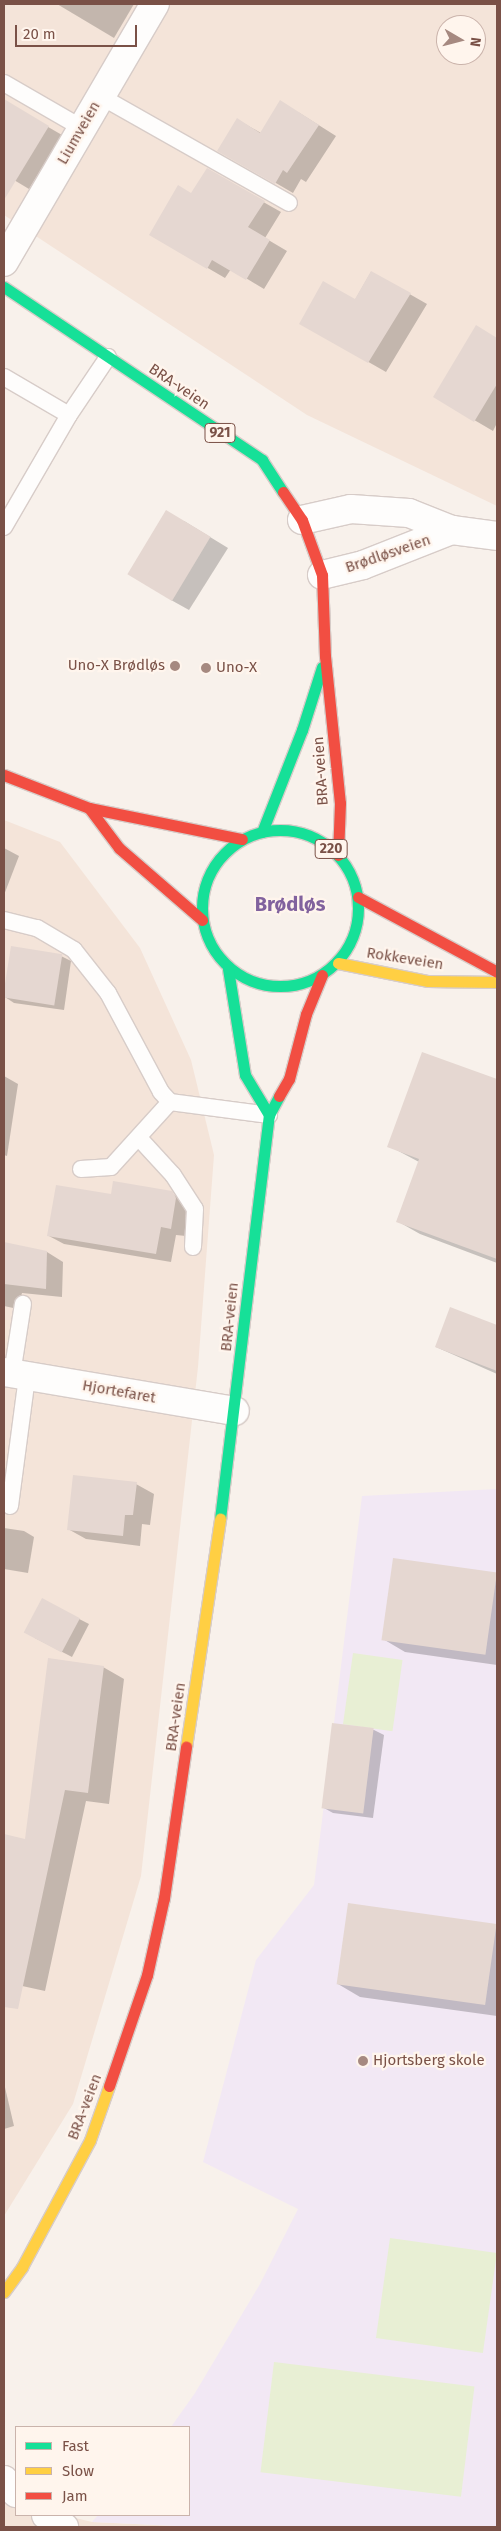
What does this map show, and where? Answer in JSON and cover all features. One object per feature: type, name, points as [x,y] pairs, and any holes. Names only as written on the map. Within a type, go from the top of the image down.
[{"type":"main road","name":"BRA-veien","points":[[4,287],[262,460],[302,520],[322,574],[325,656],[340,803],[338,855]]},
{"type":"main road","name":"BRA-veien","points":[[262,832],[302,730],[325,656]]},
{"type":"main road","points":[[4,775],[89,808],[242,839]]},
{"type":"main road","points":[[89,808],[119,848],[202,920]]},
{"type":"main road","name":"220","points":[[290,830],[308,836],[338,855],[351,874],[358,897],[358,920],[351,943],[338,962],[322,975],[291,987],[258,985],[228,969],[210,947],[202,920],[204,888],[218,860],[242,839],[262,832],[290,830]]},
{"type":"main road","name":"Rokkeveien","points":[[358,897],[497,972]]},
{"type":"main road","name":"Rokkeveien","points":[[338,962],[428,981],[497,982]]},
{"type":"main road","points":[[228,969],[245,1074],[269,1116]]},
{"type":"main road","name":"BRA-veien","points":[[4,2292],[27,2259],[90,2140],[144,1987],[164,1898],[235,1412],[269,1116],[289,1079],[306,1014],[322,975]]},
{"type":"street","name":"Liumveien","points":[[4,262],[155,4]]},
{"type":"street","name":"Brødløsveien","points":[[302,520],[351,509],[408,513],[452,530],[497,536]]},
{"type":"street","name":"Brødløsveien","points":[[322,574],[363,565],[452,530]]},
{"type":"street","name":"Hjortefaret","points":[[14,1374],[235,1412]]},
{"type":"street","points":[[4,2480],[15,2492]]},
{"type":"street","points":[[48,2516],[64,2527]]},
{"type":"lane","points":[[4,83],[82,128]]},
{"type":"lane","points":[[100,96],[290,203]]},
{"type":"lane","points":[[4,527],[69,415],[108,357]]},
{"type":"lane","points":[[4,377],[69,415]]},
{"type":"lane","points":[[4,920],[37,928],[74,950],[108,993],[161,1092],[170,1102],[269,1116]]},
{"type":"lane","points":[[81,1169],[111,1167],[170,1102]]},
{"type":"lane","points":[[139,1138],[174,1175],[195,1208],[193,1247]]},
{"type":"lane","points":[[10,1506],[14,1374],[23,1304]]},
{"type":"shaded area","points":[[4,4],[497,4],[497,506],[307,415],[4,215]]},
{"type":"shaded area","points":[[4,820],[60,842],[140,948],[191,1060],[214,1155],[198,1367],[141,1876],[73,2104],[4,2216]]},
{"type":"shaded area","name":"Hjortsberg skole","points":[[497,1489],[497,2527],[198,2527],[92,2522],[97,2516],[190,2516],[190,2426],[172,2426],[195,2393],[260,2284],[298,2209],[203,2162],[256,1960],[314,1885],[362,1496]]},
{"type":"shaded area","points":[[4,2499],[15,2503],[15,2516],[67,2516],[92,2522],[198,2527],[4,2527]]},
{"type":"green space","points":[[353,1653],[403,1660],[392,1731],[343,1724]]},
{"type":"green space","points":[[390,2238],[497,2253],[483,2353],[376,2338]]},
{"type":"green space","points":[[274,2362],[474,2387],[461,2497],[260,2472]]},
{"type":"building","points":[[4,99],[49,126],[4,200]]},
{"type":"building","points":[[280,100],[319,125],[287,173],[283,170],[275,184],[217,151],[237,118],[260,133]]},
{"type":"building","points":[[207,168],[265,201],[248,227],[270,240],[246,280],[212,260],[207,269],[149,235],[178,185],[191,193]]},
{"type":"building","points":[[371,271],[411,293],[368,363],[299,324],[323,281],[355,299]]},
{"type":"building","points":[[476,325],[497,338],[497,384],[474,422],[433,397]]},
{"type":"building","points":[[166,510],[211,537],[172,601],[127,574]]},
{"type":"building","points":[[11,946],[62,954],[54,1005],[4,998]]},
{"type":"building","points":[[422,1052],[497,1079],[497,1259],[396,1222],[419,1159],[387,1147]]},
{"type":"building","points":[[113,1181],[172,1191],[176,1198],[171,1229],[161,1227],[156,1254],[47,1236],[56,1185],[111,1194]]},
{"type":"building","points":[[4,1242],[47,1251],[46,1289],[4,1284]]},
{"type":"building","points":[[450,1307],[497,1325],[497,1371],[435,1347]]},
{"type":"building","points":[[73,1475],[137,1482],[133,1515],[125,1515],[123,1536],[67,1530]]},
{"type":"building","points":[[393,1558],[497,1573],[485,1655],[381,1640]]},
{"type":"building","points":[[42,1598],[80,1618],[62,1653],[24,1632]]},
{"type":"building","points":[[48,1658],[104,1666],[88,1793],[65,1790],[18,2009],[4,2007],[4,1834],[25,1839]]},
{"type":"building","points":[[332,1723],[374,1728],[363,1813],[322,1808]]},
{"type":"building","points":[[348,1903],[497,1924],[485,2005],[337,1984]]},
{"type":"traffic: fast","points":[[4,287],[262,460],[283,492]]},
{"type":"traffic: fast","points":[[262,832],[302,730],[322,667]]},
{"type":"traffic: fast","points":[[272,830],[288,830],[303,833],[317,839],[340,858],[349,871],[355,885],[358,908],[357,923],[349,945],[330,968],[317,977],[303,983],[288,986],[272,986],[257,983],[243,977],[220,958],[211,945],[205,931],[202,916],[202,900],[205,885],[211,871],[230,848],[243,839],[257,833],[272,830]]},
{"type":"traffic: fast","points":[[228,969],[245,1075],[269,1115]]},
{"type":"traffic: fast","points":[[220,1519],[269,1115],[279,1096]]},
{"type":"traffic: slow","points":[[338,963],[428,981],[497,982]]},
{"type":"traffic: slow","points":[[186,1747],[220,1519]]},
{"type":"traffic: slow","points":[[4,2292],[22,2267],[90,2140],[109,2086]]},
{"type":"traffic: jam","points":[[283,492],[302,520],[322,575],[325,656],[340,803],[338,855]]},
{"type":"traffic: jam","points":[[4,775],[89,808],[242,839]]},
{"type":"traffic: jam","points":[[89,808],[119,848],[202,920]]},
{"type":"traffic: jam","points":[[358,897],[497,972]]},
{"type":"traffic: jam","points":[[279,1096],[289,1079],[306,1014],[322,975]]},
{"type":"traffic: jam","points":[[109,2086],[147,1975],[164,1898],[186,1747]]},
{"type":"place","name":"Uno-X Brødløs","points":[[175,666]]},
{"type":"place","name":"Uno-X","points":[[206,668]]},
{"type":"place","name":"Hjortsberg skole","points":[[363,2061]]},
{"type":"district","name":"Brødløs","points":[[290,904]]}]
